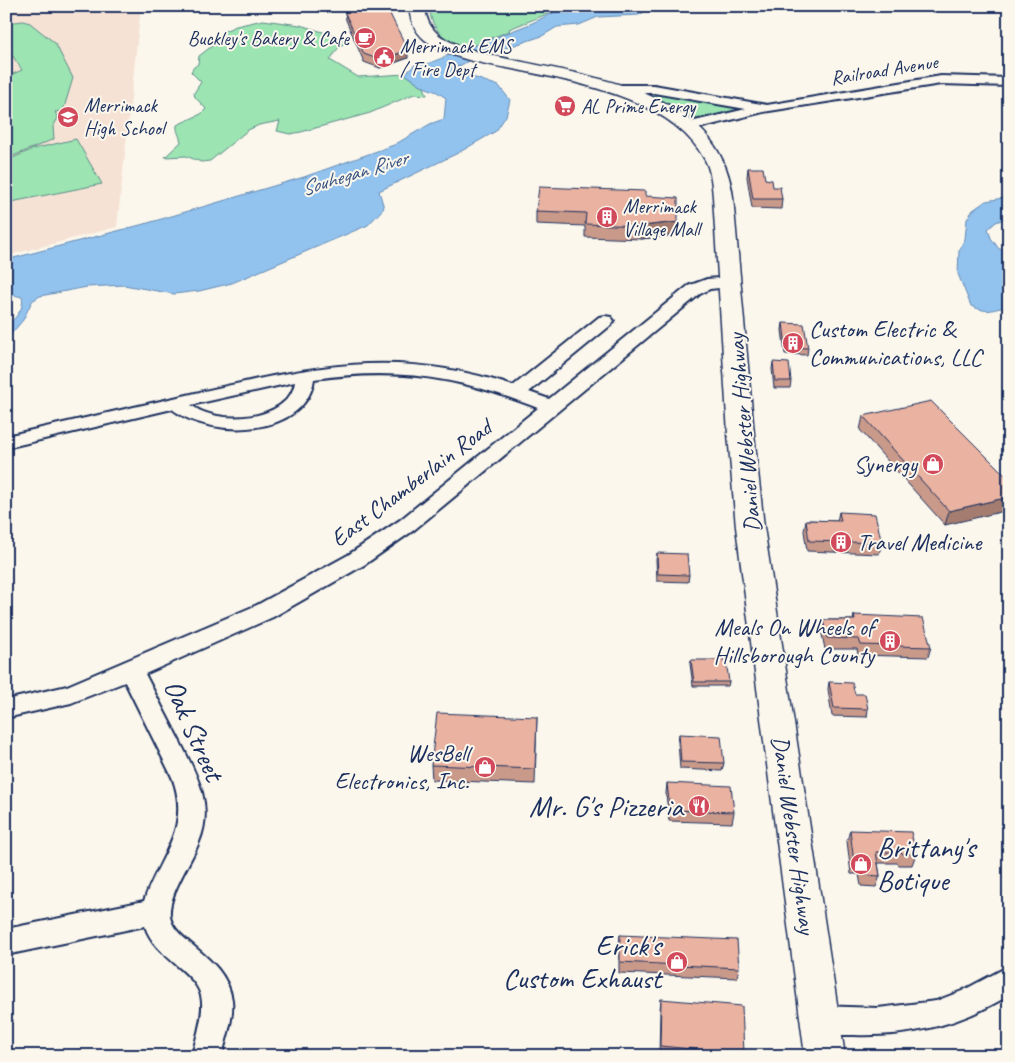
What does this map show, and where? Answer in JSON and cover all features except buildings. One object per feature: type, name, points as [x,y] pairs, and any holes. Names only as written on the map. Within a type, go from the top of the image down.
[{"type":"main road","name":"Daniel Webster Highway","points":[[418,6],[418,18],[425,31],[444,45],[492,60],[615,89],[662,110],[687,127],[708,148],[718,170],[731,282],[747,500],[825,1056]]},
{"type":"street","name":"Railroad Avenue","points":[[687,127],[767,109],[941,80],[1009,82]]},
{"type":"street","name":"Railroad Avenue","points":[[615,89],[654,89],[767,109]]},
{"type":"street","name":"East Chamberlain Road","points":[[6,709],[72,694],[130,670],[265,611],[356,560],[407,525],[694,290],[707,284],[731,282]]},
{"type":"street","points":[[516,393],[605,321]]},
{"type":"street","points":[[6,442],[306,374],[341,370],[411,369],[471,378],[552,407]]},
{"type":"street","points":[[176,403],[187,414],[211,423],[225,424],[258,421],[274,417],[296,404],[306,388],[306,374]]},
{"type":"street","name":"Oak Street","points":[[130,670],[187,783],[193,810],[186,842],[160,896],[156,911]]},
{"type":"street","points":[[6,942],[156,911],[159,927],[166,939],[203,970],[215,988],[216,1012],[207,1056]]},
{"type":"street","points":[[820,1020],[883,1022],[930,1016],[972,1001],[1009,979]]},
{"type":"shaded area","name":"Merrimack High School","points":[[6,6],[141,6],[117,227],[6,256]]},
{"type":"green space","points":[[430,6],[555,6],[560,9],[509,29],[510,31],[491,38],[493,39],[478,44],[462,46],[443,36],[434,26]]},
{"type":"green space","points":[[263,20],[300,25],[349,40],[339,47],[330,60],[358,77],[405,74],[424,87],[427,95],[414,94],[370,113],[290,134],[277,131],[280,121],[259,125],[248,130],[210,161],[201,162],[186,156],[165,157],[181,142],[177,125],[201,114],[206,109],[195,97],[194,93],[201,82],[191,72],[198,64],[199,56],[216,43],[222,32],[236,26]]},
{"type":"green space","points":[[23,21],[30,23],[55,43],[73,78],[63,111],[55,112],[58,118],[53,127],[54,139],[6,159],[6,77],[22,70],[8,49],[6,23]]},
{"type":"green space","points":[[653,93],[746,107],[746,110],[692,119],[653,97]]},
{"type":"green space","points":[[76,139],[102,184],[6,203],[6,161],[33,149]]},
{"type":"water","name":"Souhegan River","points":[[556,6],[654,6],[639,15],[598,17],[579,25],[557,27],[542,36],[506,48],[483,53],[452,70],[499,86],[510,100],[506,116],[496,131],[458,153],[379,191],[384,208],[368,225],[232,283],[199,291],[174,294],[124,285],[87,287],[40,296],[32,301],[23,320],[6,340],[6,327],[18,314],[23,302],[22,297],[14,295],[6,297],[6,260],[148,223],[304,177],[394,145],[430,124],[444,119],[446,98],[424,87],[405,74],[417,63],[427,64],[530,24],[558,11]]},
{"type":"water","points":[[1009,197],[1009,217],[996,222],[988,229],[991,238],[999,249],[1009,250],[1009,307],[983,310],[971,306],[958,274],[959,251],[965,239],[967,219],[973,210],[986,201]]},
{"type":"place","name":"Buckley's Bakery & Cafe","points":[[365,38]]},
{"type":"place","name":"Merrimack EMS / Fire Dept","points":[[384,57]]},
{"type":"place","name":"AL Prime Energy","points":[[565,106]]},
{"type":"place","name":"Merrimack High School","points":[[68,117]]},
{"type":"place","name":"Merrimack Village Mall","points":[[607,217]]},
{"type":"place","name":"Custom Electric & Communications, LLC","points":[[793,343]]},
{"type":"place","name":"Synergy","points":[[933,464]]},
{"type":"place","name":"Travel Medicine","points":[[841,542]]},
{"type":"place","name":"Meals On Wheels of Hillsborough County","points":[[890,641]]},
{"type":"place","name":"WesBell Electronics, Inc.","points":[[485,767]]},
{"type":"place","name":"Mr. G's Pizzeria","points":[[699,806]]},
{"type":"place","name":"Brittany's Botique","points":[[861,864]]},
{"type":"place","name":"Erick's Custom Exhaust","points":[[677,962]]}]
